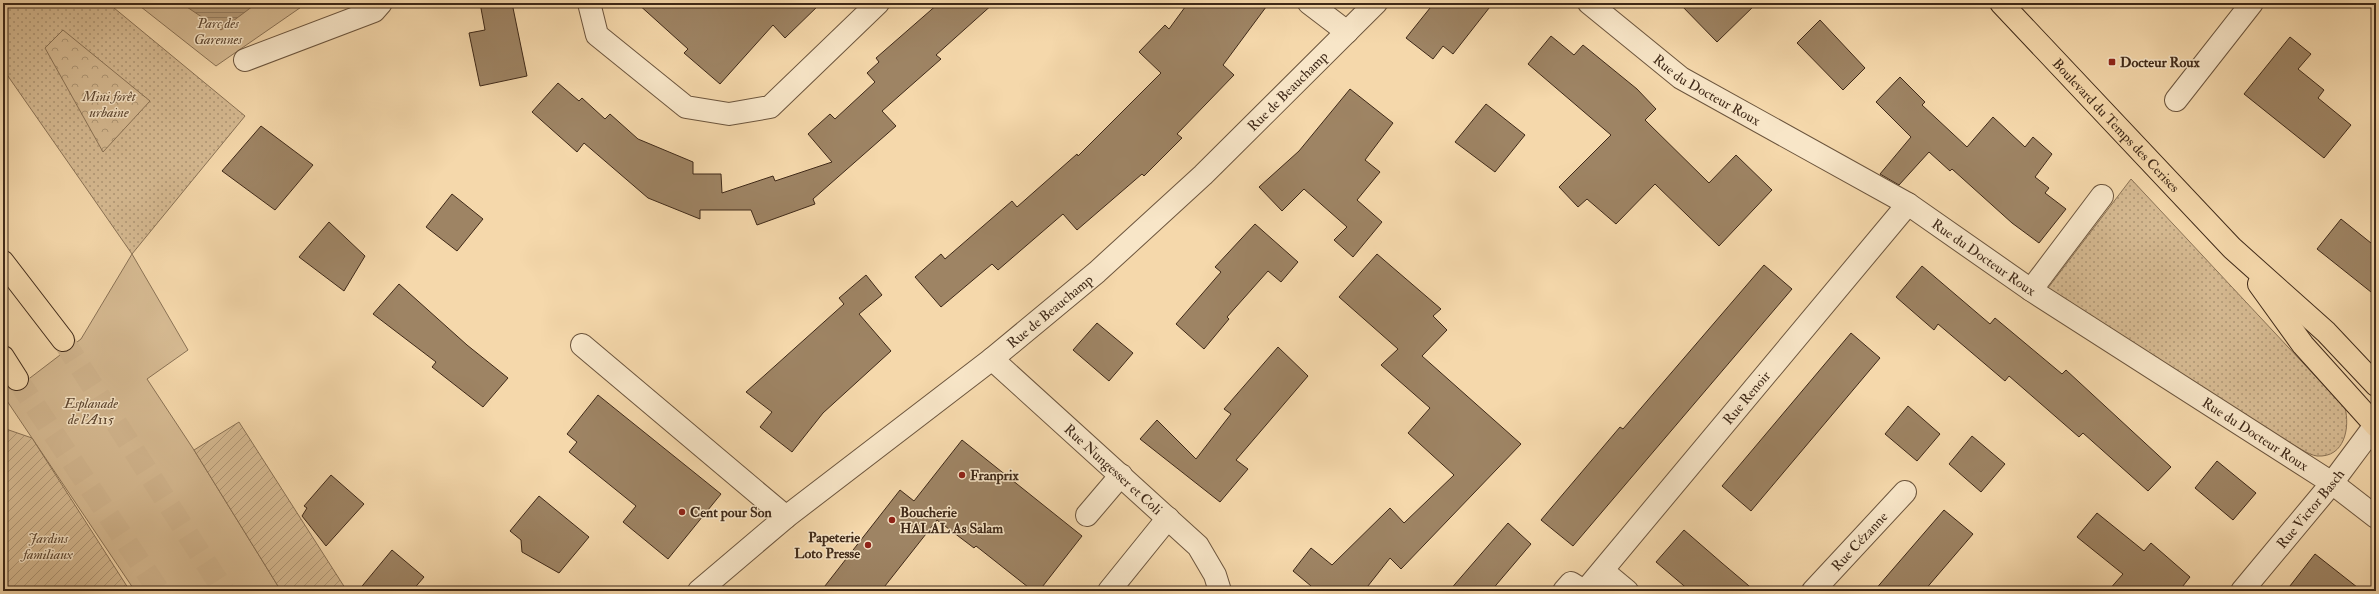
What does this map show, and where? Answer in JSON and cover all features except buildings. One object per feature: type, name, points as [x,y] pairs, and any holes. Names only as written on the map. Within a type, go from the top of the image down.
[{"type":"main road","name":"Boulevard du Temps des Cerises","points":[[2001,3],[2232,248],[2326,332],[2376,385]]},
{"type":"main road","name":"Boulevard du Temps des Cerises","points":[[2232,248],[2303,345],[2376,425]]},
{"type":"main road","points":[[3,262],[63,340]]},
{"type":"main road","points":[[3,357],[17,380]]},
{"type":"street","points":[[246,60],[374,10],[381,3]]},
{"type":"street","points":[[589,3],[597,35],[686,107],[729,114],[770,107],[878,3]]},
{"type":"street","points":[[1309,3],[1347,32]]},
{"type":"street","name":"Rue de Beauchamp","points":[[699,591],[786,517],[992,359],[1097,272],[1204,175],[1376,3]]},
{"type":"street","name":"Rue du Docteur Roux","points":[[1589,3],[1681,78],[1908,204],[2031,290],[2332,483],[2376,517]]},
{"type":"street","points":[[2176,100],[2252,3]]},
{"type":"street","points":[[2031,290],[2102,196]]},
{"type":"street","name":"Rue Renoir","points":[[1564,591],[1571,583],[1585,591],[1603,571],[1908,204]]},
{"type":"street","points":[[582,345],[786,517]]},
{"type":"street","name":"Rue Nungesser et Coli","points":[[992,359],[1198,546],[1207,559],[1220,591]]},
{"type":"street","name":"Rue Victor Basch","points":[[2242,591],[2332,483],[2376,425]]},
{"type":"street","points":[[1087,515],[1121,475]]},
{"type":"street","name":"Rue Cézanne","points":[[1813,591],[1905,492]]},
{"type":"street","points":[[1109,591],[1168,518]]},
{"type":"street","points":[[1603,571],[1627,591]]},
{"type":"green space","points":[[3,3],[108,3],[245,116],[132,254],[3,69]]},
{"type":"green space","name":"Parc des Garennes","points":[[136,3],[307,3],[216,66]]},
{"type":"green space","name":"Mini forêt urbaine","points":[[63,30],[150,101],[103,152],[45,48]]},
{"type":"green space","points":[[2131,179],[2345,408],[2347,424],[2346,432],[2339,447],[2334,452],[2317,456],[2286,441],[2048,288]]},
{"type":"green space","name":"Esplanade de l'A115","points":[[132,254],[188,350],[147,379],[194,450],[281,591],[135,591],[3,395],[3,388],[26,381],[81,339]]},
{"type":"green space","points":[[239,422],[347,591],[281,591],[194,450]]},
{"type":"green space","name":"Jardins familiaux","points":[[3,428],[32,438],[130,591],[3,591]]},
{"type":"shaded area","points":[[181,3],[257,3],[221,30]]},
{"type":"tunnel","points":[[63,340],[224,591]]},
{"type":"tunnel","points":[[17,379],[159,591]]},
{"type":"place","name":"Docteur Roux","points":[[2112,62]]},
{"type":"place","name":"Franprix","points":[[962,475]]},
{"type":"place","name":"Cent pour Son","points":[[682,512]]},
{"type":"place","name":"Boucherie HALAL As Salam","points":[[892,520]]},
{"type":"place","name":"Papeterie Loto Presse","points":[[868,545]]}]
